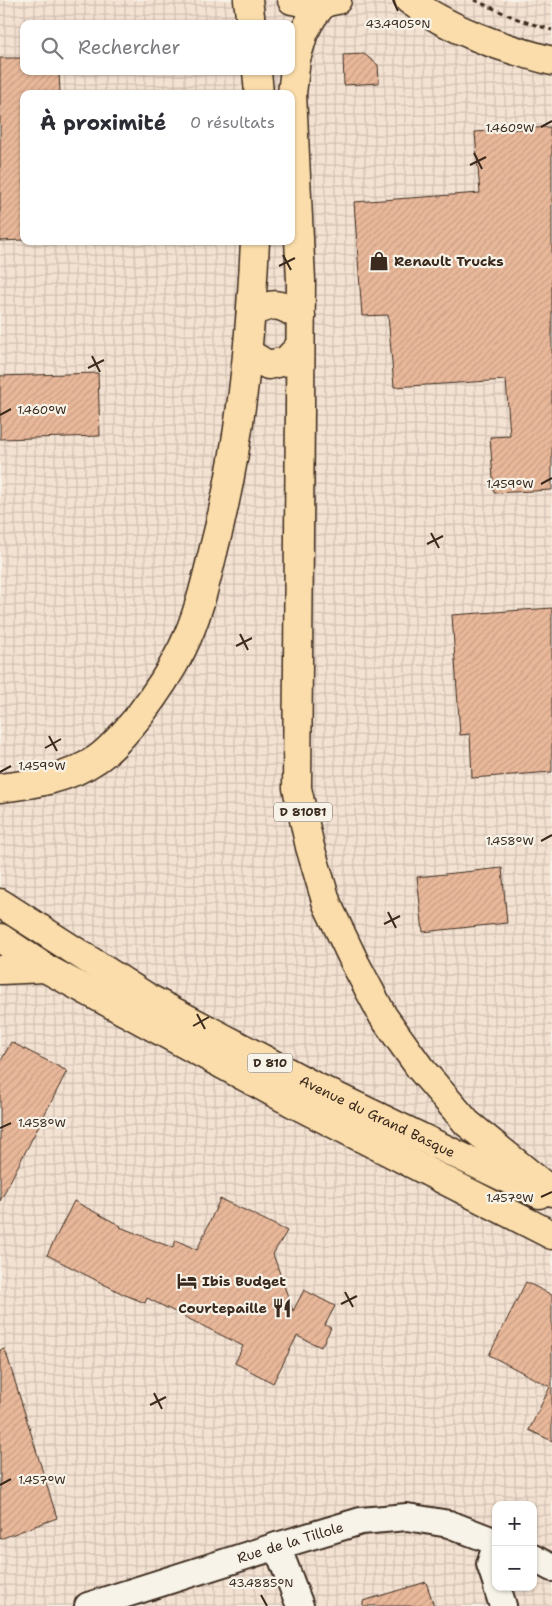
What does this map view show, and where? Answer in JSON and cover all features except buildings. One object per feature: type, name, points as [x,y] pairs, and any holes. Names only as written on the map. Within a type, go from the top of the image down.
[{"type":"main road","points":[[248,0],[250,20]]},
{"type":"main road","points":[[292,0],[308,4],[331,2]]},
{"type":"main road","points":[[409,0],[450,25],[498,45],[552,61]]},
{"type":"main road","points":[[295,68],[304,32],[313,16],[331,2]]},
{"type":"main road","points":[[257,75],[259,90]]},
{"type":"main road","points":[[292,90],[294,75]]},
{"type":"main road","points":[[248,353],[268,365],[286,361],[300,346],[300,270],[295,160]]},
{"type":"main road","points":[[0,788],[36,784],[70,774],[98,759],[128,730],[157,693],[182,649],[201,597],[224,509],[237,441],[248,353],[255,245]]},
{"type":"main road","points":[[251,312],[267,306],[281,305],[301,317]]},
{"type":"main road","name":"D 810B1","points":[[300,346],[298,788],[310,847],[324,894],[355,963],[383,1016],[420,1068],[467,1123],[552,1192]]},
{"type":"main road","name":"Avenue du Grand Basque","points":[[0,903],[150,999],[312,1085],[552,1200]]},
{"type":"main road","name":"Avenue du Grand Basque","points":[[0,938],[45,968],[347,1132],[552,1235]]},
{"type":"main road","points":[[0,970],[45,968]]},
{"type":"street","name":"Rue de la Tillole","points":[[88,1606],[361,1521],[407,1517],[449,1524],[492,1542]]},
{"type":"street","points":[[277,1546],[300,1606]]},
{"type":"street","points":[[492,1557],[490,1564],[492,1570]]},
{"type":"street","points":[[537,1560],[552,1568]]},
{"type":"street","points":[[499,1591],[503,1606]]},
{"type":"path","points":[[474,0],[520,20],[552,30]]},
{"type":"shaded area","points":[[0,0],[552,0],[552,1606],[0,1606]]},
{"type":"place","name":"Renault Trucks","points":[[379,261]]},
{"type":"place","name":"Ibis Budget","points":[[187,1281]]},
{"type":"place","name":"Courtepaille","points":[[282,1308]]}]
